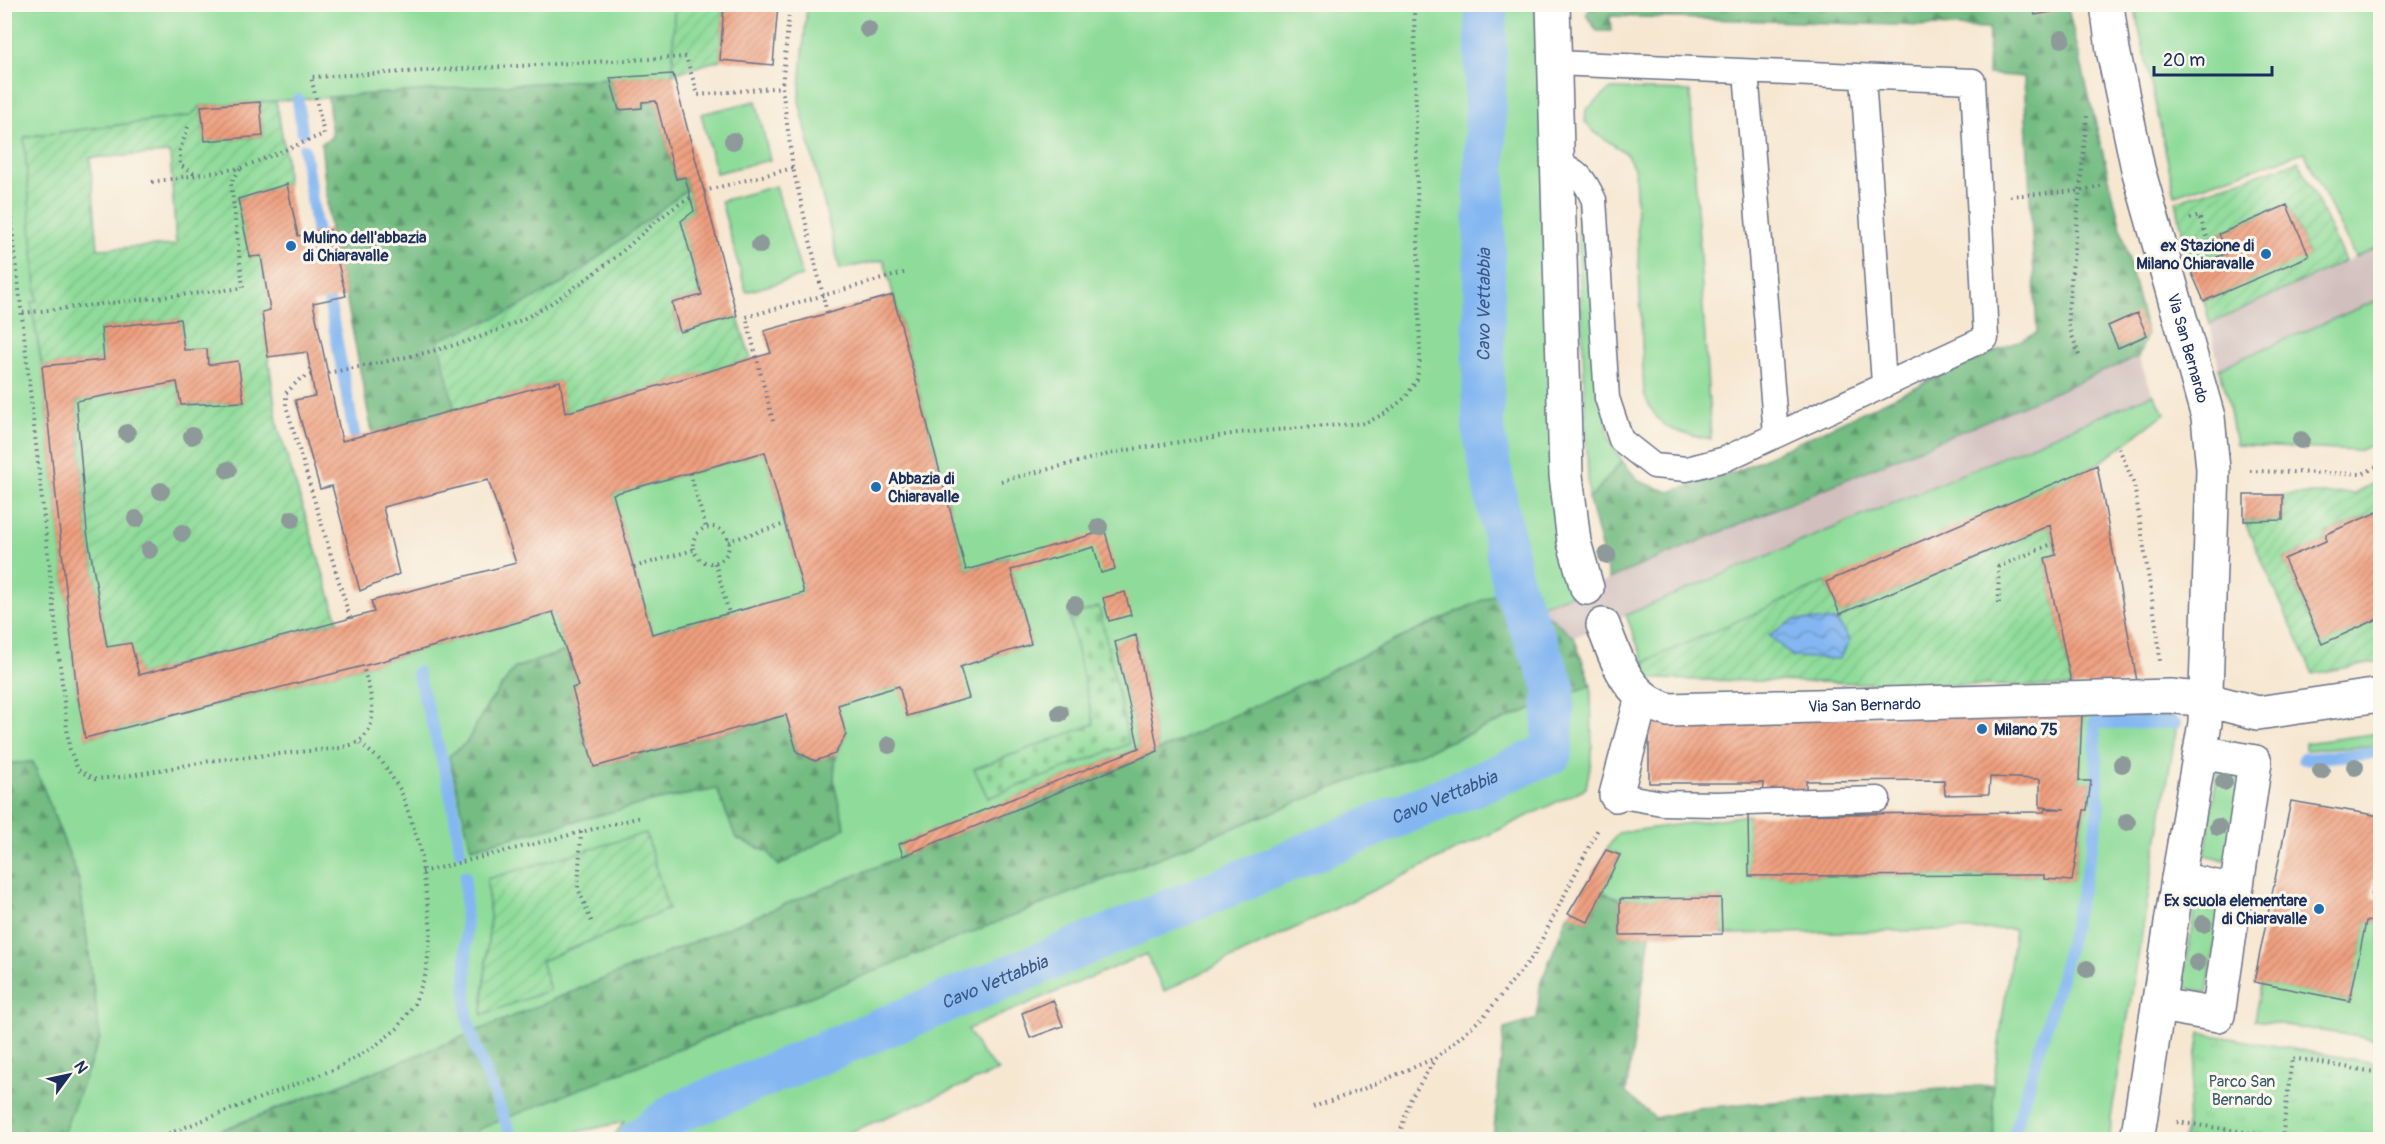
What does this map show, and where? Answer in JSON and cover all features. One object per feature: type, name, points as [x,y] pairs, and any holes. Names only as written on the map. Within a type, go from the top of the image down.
[{"type":"street","points":[[1553,4],[1566,475],[1574,542],[1587,588]]},
{"type":"street","name":"Via San Bernardo","points":[[2107,4],[2113,50],[2138,169],[2208,417],[2213,469],[2207,700],[2201,752],[2178,879],[2137,1140]]},
{"type":"street","name":"Via San Bernardo","points":[[1602,625],[1628,684],[1657,706],[1669,710],[2170,696],[2207,700]]},
{"type":"street","points":[[2207,700],[2258,713],[2380,695]]},
{"type":"street","points":[[1616,795],[1642,696]]},
{"type":"street","points":[[2159,1005],[2218,1016],[2255,762],[2201,752]]},
{"type":"street","points":[[2178,879],[2235,891]]},
{"type":"lane","points":[[1555,63],[1973,81],[1986,338],[1725,459],[1687,469],[1654,466],[1621,440],[1607,398],[1594,200],[1584,180],[1569,166],[1556,164]]},
{"type":"lane","points":[[1746,72],[1776,435]]},
{"type":"lane","points":[[1863,77],[1884,384]]},
{"type":"lane","points":[[1616,795],[1662,803],[1716,804],[1878,799]]},
{"type":"path","points":[[790,4],[782,87],[793,168],[827,313]]},
{"type":"path","points":[[1001,481],[1121,451],[1238,433],[1365,423],[1386,413],[1406,397],[1417,379],[1420,359],[1414,4]]},
{"type":"path","points":[[152,182],[242,168],[324,134],[311,77],[686,57],[698,95],[782,87]]},
{"type":"path","points":[[2079,356],[2069,327],[2068,312],[2089,108]]},
{"type":"path","points":[[188,127],[180,150],[180,165],[197,176]]},
{"type":"path","points":[[4,152],[69,747],[78,770],[95,778],[121,777],[216,760],[340,748],[359,742],[369,730],[373,714],[371,694],[363,666]]},
{"type":"path","points":[[23,313],[243,288],[231,183],[242,168]]},
{"type":"path","points":[[704,191],[793,168]]},
{"type":"path","points":[[1979,198],[2080,190]]},
{"type":"path","points":[[328,373],[449,348],[498,331],[554,301],[612,260],[673,207],[690,198]]},
{"type":"path","points":[[773,421],[747,317],[907,272]]},
{"type":"path","points":[[311,375],[300,379],[286,393],[286,406],[350,618]]},
{"type":"path","points":[[2119,448],[2134,484],[2161,668]]},
{"type":"path","points":[[2213,469],[2362,474],[2380,465]]},
{"type":"path","points":[[690,473],[705,528]]},
{"type":"path","points":[[728,541],[785,524]]},
{"type":"path","points":[[705,528],[719,529],[728,541],[726,555],[715,563],[700,560],[693,550],[694,538],[705,528]]},
{"type":"path","points":[[1999,603],[1998,567],[2054,543]]},
{"type":"path","points":[[634,567],[693,550]]},
{"type":"path","points":[[715,563],[729,613]]},
{"type":"path","points":[[152,1140],[335,1069],[371,1049],[398,1028],[414,1004],[426,975],[431,930],[419,843],[401,791],[382,762],[359,742]]},
{"type":"path","points":[[1398,1140],[1410,1100],[1436,1058],[1484,1016],[1534,955],[1616,795]]},
{"type":"path","points":[[422,872],[641,817]]},
{"type":"path","points":[[581,832],[578,888],[592,923]]},
{"type":"path","points":[[1313,1107],[1356,1092],[1436,1058]]},
{"type":"path","points":[[2282,1138],[2292,1058],[2380,1073]]},
{"type":"path","points":[[2177,1122],[2300,1140]]},
{"type":"shaded area","points":[[2380,246],[2380,299],[2219,368],[2210,324]]},
{"type":"shaded area","points":[[2138,357],[2153,394],[1574,637],[1536,606],[1577,593]]},
{"type":"green space","points":[[871,4],[1537,5],[1577,593],[1536,606],[1513,586],[1158,751],[1136,636],[1115,643],[1139,748],[900,844],[903,856],[428,1051],[197,1139],[61,1139],[100,1038],[79,880],[33,762],[5,764],[4,5],[674,5],[673,74],[202,106],[190,116],[25,137],[38,302],[31,302],[42,366],[77,692],[86,738],[386,660],[553,612],[566,651],[515,668],[485,709],[467,742],[449,756],[459,797],[658,800],[717,789],[736,838],[768,852],[844,828],[834,781],[836,759],[846,735],[838,705],[899,686],[908,716],[968,698],[960,667],[1031,644],[1008,557],[966,570],[884,260],[840,269],[799,101],[807,5],[847,5],[848,8]],"holes":[[[487,879],[668,909],[540,961],[482,1014],[490,917]]]},
{"type":"green space","points":[[1593,4],[2067,5],[2147,335],[2138,357],[1609,579],[1589,500],[1622,461],[1639,481],[1669,492],[1735,472],[2037,333],[2024,77],[1988,74],[1989,28],[1610,16],[1611,31],[1597,31],[1586,15]]},
{"type":"green space","points":[[674,5],[724,5],[720,60],[673,74]]},
{"type":"green space","points":[[2134,5],[2380,5],[2380,246],[2355,257],[2304,152],[2175,195]]},
{"type":"green space","points":[[610,78],[619,110],[641,108],[642,102],[656,101],[676,179],[685,177],[688,189],[567,281],[507,313],[455,410],[372,433],[346,296],[330,230],[321,143],[332,137],[328,97]]},
{"type":"green space","points":[[1611,89],[1690,91],[1711,439],[1678,432],[1662,423],[1644,394],[1635,170],[1626,153],[1594,132],[1585,122],[1586,110]]},
{"type":"green space","points":[[276,101],[286,157],[287,184],[238,199],[250,257],[261,256],[270,310],[262,312],[278,427],[338,621],[139,675],[130,643],[107,647],[87,532],[76,401],[177,382],[181,405],[243,402],[208,365],[207,349],[184,350],[180,319],[101,328],[104,360],[42,366],[31,302],[37,301],[24,137],[190,116],[201,106],[205,141],[263,136],[260,102]],"holes":[[[170,153],[176,245],[98,249],[90,158]]]},
{"type":"green space","points":[[756,101],[770,160],[716,173],[701,114]]},
{"type":"green space","points":[[2299,161],[2345,261],[2210,324],[2204,301],[2309,255],[2287,205],[2219,234],[2227,253],[2190,269],[2176,201]]},
{"type":"green space","points":[[776,186],[802,276],[746,292],[721,201]]},
{"type":"green space","points":[[688,189],[694,211],[681,221],[702,295],[672,303],[679,332],[737,316],[751,359],[565,413],[559,381],[455,410],[438,340],[507,313],[567,281]]},
{"type":"green space","points":[[1577,203],[1586,205],[1609,439],[1622,461],[1589,500]]},
{"type":"green space","points":[[2380,299],[2380,441],[2358,451],[2236,445],[2228,398],[2219,368]]},
{"type":"green space","points":[[2153,394],[2165,413],[2097,465],[1644,662],[1626,615]]},
{"type":"green space","points":[[765,452],[804,593],[652,634],[613,494]]},
{"type":"green space","points":[[2380,480],[2380,511],[2326,534],[2326,541],[2284,559],[2321,644],[2380,618],[2380,661],[2313,674],[2244,521],[2283,520],[2283,495],[2355,493]]},
{"type":"green space","points":[[2050,525],[2056,555],[2045,558],[2072,687],[1650,679],[1644,662],[1826,582],[1840,614]]},
{"type":"green space","points":[[1513,586],[1574,637],[1591,685],[479,1129],[471,1139],[197,1140],[428,1051],[1151,754]]},
{"type":"green space","points":[[1099,607],[1129,744],[988,798],[974,769],[1094,724],[1069,616]]},
{"type":"green space","points":[[566,651],[578,686],[572,689],[594,767],[786,715],[797,752],[815,761],[835,754],[834,784],[845,828],[779,866],[768,852],[736,838],[717,789],[658,800],[471,848],[449,756],[467,742],[485,709],[515,668]]},
{"type":"green space","points":[[1591,685],[1592,756],[1586,788],[1164,991],[1146,954],[968,1029],[980,1051],[998,1071],[833,1139],[612,1139],[624,1122],[577,1132],[570,1139],[471,1140],[479,1129]]},
{"type":"green space","points":[[2082,715],[2174,716],[2176,730],[2111,1118],[2110,1139],[1992,1139],[1993,1085],[2015,929],[1722,934],[1721,898],[1620,899],[1602,892],[1620,855],[1606,850],[1618,833],[1748,815],[1749,876],[2044,875],[2045,879],[2072,881],[2091,782],[2079,781]]},
{"type":"green space","points":[[2380,733],[2380,746],[2305,750],[2305,743]]},
{"type":"green space","points":[[33,762],[79,880],[100,1038],[61,1139],[5,1139],[5,764]]},
{"type":"green space","points":[[2218,767],[2243,773],[2229,861],[2205,855]]},
{"type":"green space","points":[[646,833],[668,909],[541,961],[550,990],[482,1015],[490,917],[487,879]]},
{"type":"green space","points":[[1602,892],[1620,899],[1620,935],[1650,935],[1626,1093],[1655,1118],[1697,1108],[1993,1085],[1994,1137],[1992,1139],[1493,1140],[1504,1029],[1537,1019],[1540,985],[1568,914],[1588,922]]},
{"type":"green space","points":[[2196,899],[2221,904],[2207,993],[2183,987]]},
{"type":"green space","points":[[2366,921],[2380,923],[2380,1040],[2254,1020],[2261,983],[2350,1001]]},
{"type":"green space","name":"Parco San Bernardo","points":[[2200,1033],[2380,1064],[2380,1139],[2184,1139]]},
{"type":"water","points":[[1794,620],[1837,621],[1850,641],[1839,659],[1793,657],[1769,635]]},
{"type":"building","points":[[724,4],[778,4],[773,65],[720,60]]},
{"type":"building","points":[[2033,4],[2052,4],[2053,12],[2035,15]]},
{"type":"building","points":[[673,74],[737,316],[680,332],[672,303],[702,295],[681,221],[694,211],[685,177],[676,179],[656,101],[642,102],[642,108],[619,110],[610,78]]},
{"type":"building","points":[[260,102],[263,136],[205,141],[201,106]]},
{"type":"building","points":[[287,184],[298,236],[330,230],[346,296],[313,303],[342,441],[560,381],[565,413],[771,353],[764,331],[893,295],[966,570],[1105,531],[1115,569],[1101,573],[1094,547],[1011,570],[1031,644],[960,667],[969,698],[907,716],[899,686],[838,705],[846,735],[835,754],[815,761],[797,752],[786,715],[594,767],[572,688],[578,686],[553,612],[386,660],[85,738],[77,692],[42,366],[104,360],[101,328],[180,319],[184,350],[207,349],[208,365],[238,361],[244,402],[181,405],[177,382],[76,401],[87,532],[107,647],[131,643],[139,675],[374,612],[371,601],[516,563],[488,480],[383,507],[399,574],[360,591],[332,486],[320,489],[295,400],[315,396],[307,352],[268,357],[262,312],[270,310],[261,256],[250,257],[238,199]],"holes":[[[765,452],[804,593],[652,634],[613,494]]]},
{"type":"building","name":"ex Stazione di Milano Chiaravalle","points":[[2287,205],[2309,256],[2204,301],[2190,269],[2227,253],[2219,234]]},
{"type":"building","points":[[2137,313],[2147,335],[2118,348],[2108,326]]},
{"type":"building","points":[[2097,465],[2137,681],[2072,687],[2045,558],[2056,555],[2050,525],[1840,614],[1826,582]]},
{"type":"building","points":[[2244,495],[2283,495],[2283,520],[2244,521]]},
{"type":"building","points":[[2380,511],[2380,618],[2322,644],[2284,559],[2326,541],[2326,534]]},
{"type":"building","points":[[1125,592],[1131,615],[1109,621],[1103,598]]},
{"type":"building","points":[[1136,635],[1158,751],[903,856],[899,844],[1139,748],[1115,642]]},
{"type":"building","points":[[2082,715],[2079,781],[2091,781],[2072,881],[2044,879],[2044,875],[1749,876],[1748,815],[2044,812],[2045,809],[2065,809],[2040,807],[2040,779],[1990,777],[1989,794],[1945,795],[1944,780],[1806,781],[1806,798],[1763,798],[1764,783],[1649,783],[1649,720]]},
{"type":"building","name":"Ex scuola elementare di Chiaravalle","points":[[2291,801],[2380,816],[2380,847],[2371,897],[2380,899],[2380,923],[2366,921],[2350,1001],[2254,982]]},
{"type":"building","points":[[1606,850],[1620,855],[1588,922],[1568,914]]},
{"type":"building","points":[[1721,898],[1722,934],[1620,935],[1620,899]]},
{"type":"building","points":[[1053,1000],[1063,1026],[1030,1038],[1022,1013]]},
{"type":"waterway","name":"Cavo Vettabbia","points":[[639,1140],[676,1113],[1552,753],[1554,685],[1513,586],[1483,429],[1486,4]]},
{"type":"waterway","points":[[298,100],[302,132]]},
{"type":"waterway","points":[[304,149],[317,233]]},
{"type":"waterway","points":[[329,300],[355,438]]},
{"type":"waterway","points":[[417,672],[448,783],[460,851]]},
{"type":"waterway","points":[[2012,1140],[2061,977],[2093,844],[2099,808],[2094,723],[2175,723]]},
{"type":"waterway","points":[[2303,759],[2380,753]]},
{"type":"waterway","points":[[465,876],[467,1016],[476,1048],[510,1133],[510,1140]]},
{"type":"place","name":"Mulino dell'abbazia di Chiaravalle","points":[[291,246]]},
{"type":"place","name":"ex Stazione di Milano Chiaravalle","points":[[2266,254]]},
{"type":"place","name":"Abbazia di Chiaravalle","points":[[876,487]]},
{"type":"place","name":"Milano 75","points":[[1982,729]]},
{"type":"place","name":"Ex scuola elementare di Chiaravalle","points":[[2319,909]]}]
